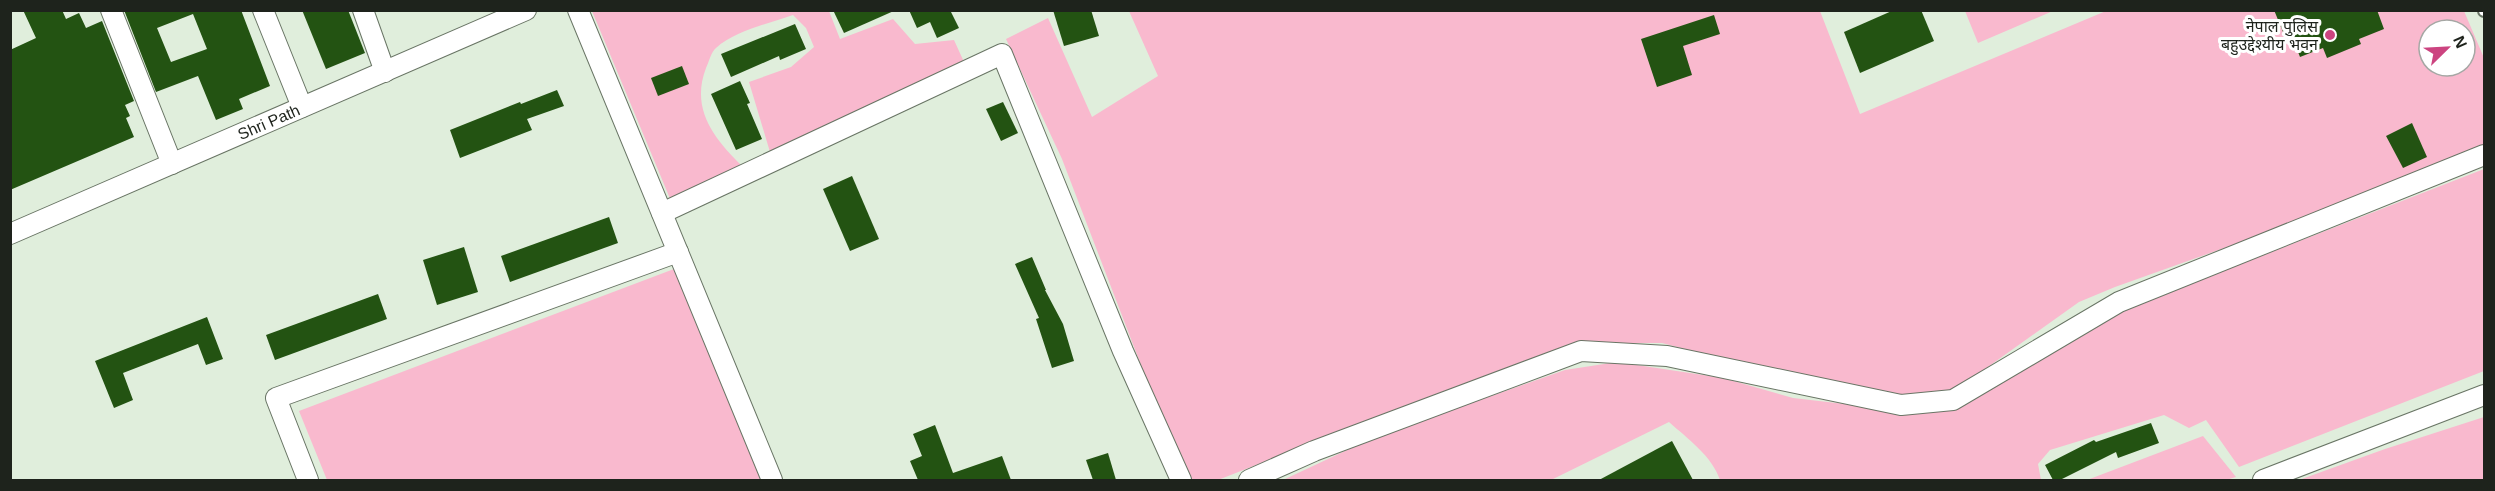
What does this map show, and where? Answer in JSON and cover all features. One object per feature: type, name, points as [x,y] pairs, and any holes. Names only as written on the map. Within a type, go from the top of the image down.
[{"type":"street","points":[[111,10],[172,164]]},
{"type":"street","points":[[263,10],[302,107]]},
{"type":"street","points":[[363,10],[386,72]]},
{"type":"street","name":"Shri Path","points":[[10,234],[526,10]]},
{"type":"street","points":[[578,10],[772,480]]},
{"type":"street","points":[[662,213],[1002,54],[1123,351],[1181,480]]},
{"type":"street","points":[[1248,480],[1314,451],[1581,351],[1667,356],[1901,405],[1953,400],[2120,302],[2484,155]]},
{"type":"street","points":[[308,480],[276,398],[678,252]]},
{"type":"street","points":[[2263,480],[2484,395]]},
{"type":"shaded area","points":[[592,11],[829,11],[840,39],[893,19],[915,44],[954,40],[964,62],[770,152],[749,82],[791,67],[814,47],[806,28],[793,15],[733,37],[713,52],[702,83],[701,97],[708,123],[723,145],[742,166],[671,201]]},
{"type":"shaded area","points":[[1129,11],[1820,11],[1860,114],[2106,11],[2464,11],[2467,18],[2417,18],[2417,78],[2477,78],[2477,42],[2484,58],[2484,149],[2325,212],[2079,302],[1957,389],[1900,397],[1803,380],[1662,343],[1583,343],[1362,423],[1218,480],[1185,480],[1062,159],[1006,39],[1048,18],[1092,117],[1158,76]]},
{"type":"shaded area","points":[[1965,11],[2053,11],[1978,43]]},
{"type":"shaded area","points":[[2484,169],[2484,371],[2239,467],[2206,420],[2189,428],[2164,415],[2050,450],[2038,464],[2041,480],[1720,480],[1705,456],[1669,422],[1551,480],[1283,480],[1375,437],[1565,370],[1617,362],[1723,378],[1793,398],[1905,411],[1957,407],[2128,308]]},
{"type":"shaded area","points":[[674,269],[764,480],[327,480],[299,411]]},
{"type":"shaded area","points":[[2484,417],[2484,480],[2299,480],[2385,449]]},
{"type":"shaded area","points":[[2203,436],[2236,477],[2226,480],[2087,480]]},
{"type":"building","points":[[23,10],[62,10],[66,19],[79,13],[86,28],[102,21],[134,101],[125,105],[130,116],[126,118],[134,137],[10,190],[10,50],[36,38]]},
{"type":"building","points":[[124,10],[241,10],[270,86],[239,99],[243,109],[216,120],[198,76],[156,92]],"holes":[[[193,14],[207,49],[171,62],[157,28]]]},
{"type":"building","points":[[302,10],[348,10],[365,53],[326,69]]},
{"type":"building","points":[[833,10],[896,10],[844,33]]},
{"type":"building","points":[[909,10],[956,10],[951,12],[959,28],[937,38],[930,22],[917,28]]},
{"type":"building","points":[[1053,10],[1091,10],[1099,36],[1064,46]]},
{"type":"building","points":[[1894,10],[1921,10],[1934,41],[1860,73],[1844,32]]},
{"type":"building","name":"नेपाल पुलिस बहुउद्देश्यीय भवन","points":[[2274,10],[2377,10],[2384,29],[2359,39],[2361,44],[2327,58],[2323,48],[2300,57],[2289,29],[2283,32]]},
{"type":"building","points":[[1714,15],[1720,34],[1683,46],[1692,75],[1657,87],[1641,39]]},
{"type":"building","points":[[795,24],[806,49],[780,60],[779,56],[731,77],[721,54]]},
{"type":"building","points":[[682,66],[689,84],[658,96],[651,78]]},
{"type":"building","points":[[740,81],[762,139],[736,150],[711,94]]},
{"type":"building","points":[[557,90],[564,106],[527,119],[532,130],[460,158],[450,130]]},
{"type":"building","points":[[1003,102],[1018,133],[1001,141],[986,109]]},
{"type":"building","points":[[2412,123],[2427,157],[2403,168],[2386,136]]},
{"type":"building","points":[[852,176],[879,239],[850,251],[823,189]]},
{"type":"building","points":[[609,217],[618,243],[510,282],[501,256]]},
{"type":"building","points":[[464,247],[478,292],[437,305],[423,260]]},
{"type":"building","points":[[1032,257],[1045,290],[1063,324],[1074,361],[1052,368],[1036,319],[1039,318],[1015,264]]},
{"type":"building","points":[[378,294],[387,319],[275,360],[266,335]]},
{"type":"building","points":[[207,317],[223,359],[206,365],[198,344],[123,373],[133,400],[114,408],[95,361]]},
{"type":"building","points":[[2151,423],[2159,443],[2118,458],[2116,452],[2060,480],[2053,480],[2045,465],[2094,440],[2096,442]]},
{"type":"building","points":[[935,425],[953,473],[1002,456],[1011,480],[918,480],[910,461],[922,456],[913,434]]},
{"type":"building","points":[[1672,441],[1693,480],[1599,480]]},
{"type":"building","points":[[1108,453],[1116,480],[1093,480],[1086,460]]},
{"type":"place","name":"नेपाल पुलिस बहुउद्देश्यीय भवन","points":[[2330,35]]}]
